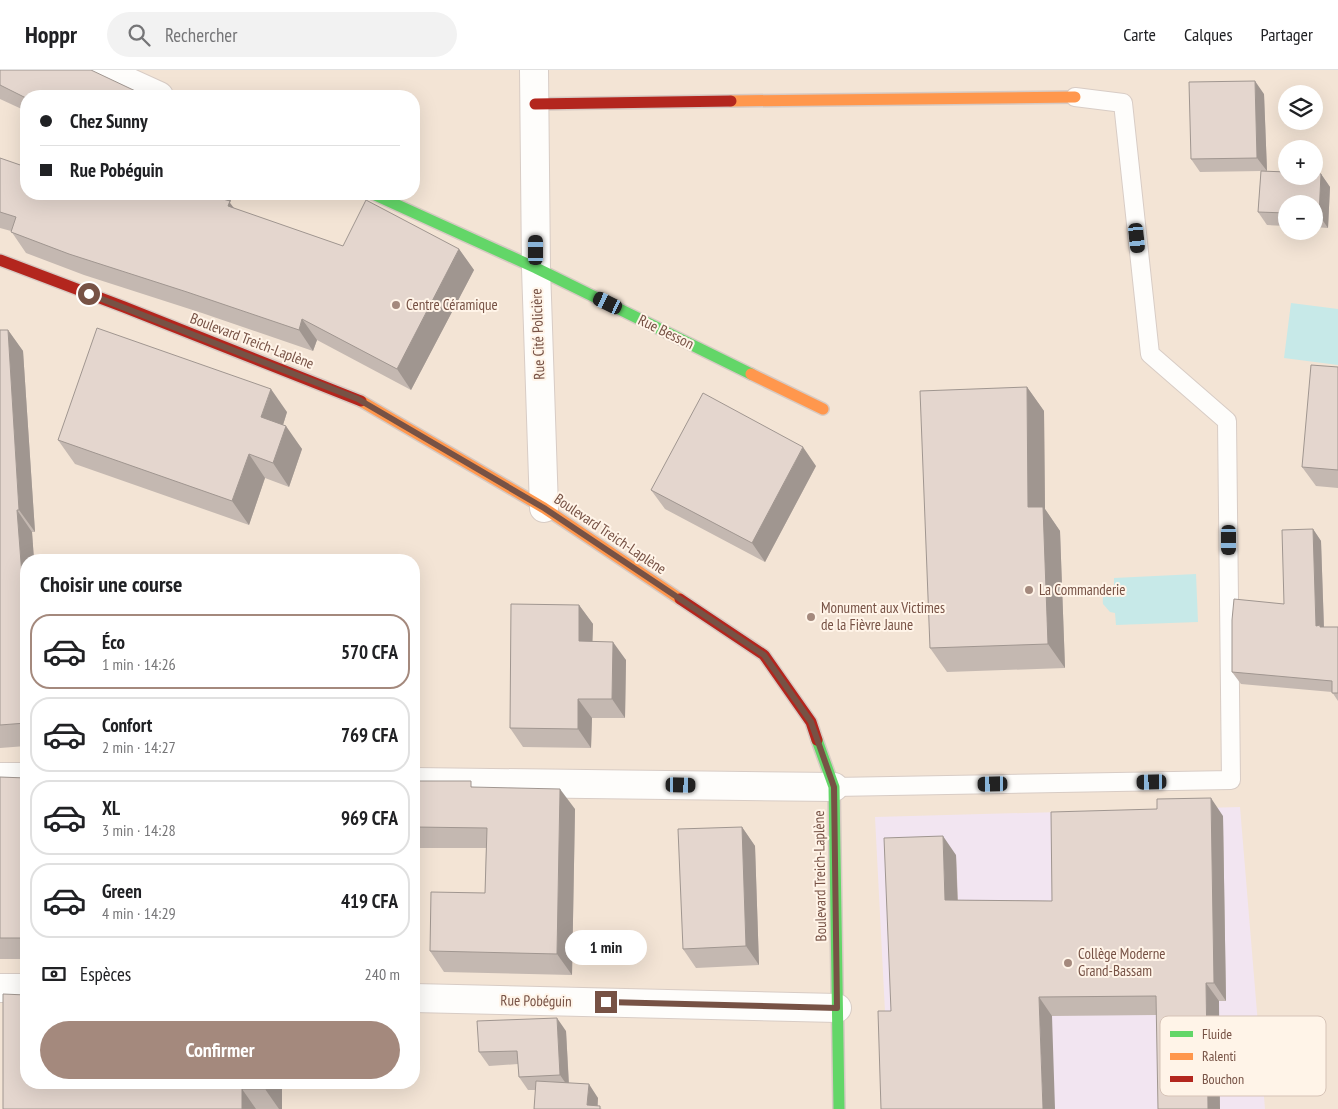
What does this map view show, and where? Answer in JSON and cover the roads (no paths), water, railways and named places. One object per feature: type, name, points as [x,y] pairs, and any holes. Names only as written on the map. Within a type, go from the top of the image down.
[{"type":"street","points":[[102,70],[146,90]]},
{"type":"street","name":"Rue Cité Policière","points":[[534,70],[536,268],[544,508]]},
{"type":"street","points":[[535,104],[1076,97]]},
{"type":"street","name":"Rue Besson","points":[[386,200],[536,268],[823,408]]},
{"type":"street","name":"Boulevard Treich-Laplène","points":[[0,260],[358,399],[544,508],[764,655],[811,722],[834,787],[839,1109]]},
{"type":"street","points":[[0,777],[20,777]]},
{"type":"street","points":[[420,782],[834,787]]},
{"type":"street","points":[[0,988],[20,988]]},
{"type":"street","name":"Rue Pobéguin","points":[[420,998],[837,1008]]},
{"type":"lane","points":[[834,787],[1231,780],[1227,421],[1150,354],[1123,103],[1076,97]]},
{"type":"water","points":[[1291,303],[1338,309],[1338,365],[1284,358]]},
{"type":"water","points":[[1196,574],[1198,622],[1116,625],[1115,613],[1110,612],[1103,604],[1105,593],[1114,587],[1114,578]]},
{"type":"place","name":"Centre Céramique","points":[[396,305]]},
{"type":"place","name":"La Commanderie","points":[[1029,590]]},
{"type":"place","name":"Monument aux Victimes de la Fièvre Jaune","points":[[811,617]]},
{"type":"place","name":"Collège Moderne Grand-Bassam","points":[[1068,963]]}]
